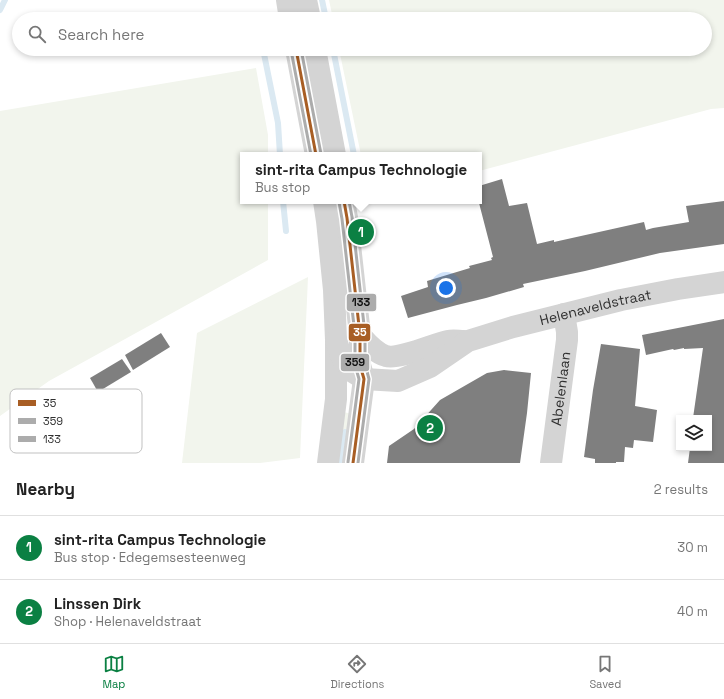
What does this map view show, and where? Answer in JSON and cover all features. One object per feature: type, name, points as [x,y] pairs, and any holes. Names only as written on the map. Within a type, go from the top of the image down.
[{"type":"street","points":[[287,0],[289,12]]},
{"type":"street","points":[[306,0],[309,12]]},
{"type":"street","points":[[297,56],[315,152]]},
{"type":"street","points":[[316,56],[334,152]]},
{"type":"street","points":[[325,204],[341,255],[360,335],[360,365],[364,379],[353,463]]},
{"type":"street","points":[[328,463],[336,399],[334,290],[347,218],[345,204]]},
{"type":"street","name":"Helenaveldstraat","points":[[364,379],[398,381],[430,367],[468,341],[513,327],[621,300],[724,282]]},
{"type":"street","name":"Abelenlaan","points":[[551,463],[568,332],[564,314]]},
{"type":"street","name":"Helenaveldstraat","points":[[360,335],[372,348],[385,356],[390,357],[404,355],[449,341],[468,341]]},
{"type":"street","points":[[336,340],[342,358],[351,371],[364,379]]},
{"type":"shaded area","points":[[329,0],[724,0],[724,108],[711,109],[482,170],[482,152],[360,152],[340,56],[712,56],[712,12],[332,12]]},
{"type":"shaded area","points":[[256,68],[268,135],[268,152],[240,152],[240,204],[268,204],[268,260],[49,381],[38,389],[10,389],[10,409],[0,416],[0,111]]},
{"type":"shaded area","points":[[308,277],[300,458],[260,463],[182,463],[197,333]]},
{"type":"shaded area","points":[[343,412],[353,414],[346,463],[336,463]]},
{"type":"building","points":[[502,179],[509,206],[527,203],[537,244],[554,240],[554,242],[644,222],[646,230],[689,222],[686,206],[724,201],[724,244],[660,253],[523,284],[524,287],[408,318],[401,296],[428,287],[427,281],[470,268],[469,266],[492,260],[491,258],[493,257],[479,204],[482,204],[482,185]]},
{"type":"building","points":[[724,319],[724,463],[688,463],[690,451],[712,451],[712,415],[693,415],[703,348],[673,349],[646,355],[642,335]]},
{"type":"building","points":[[161,333],[170,347],[133,370],[125,355]]},
{"type":"building","points":[[601,344],[640,349],[635,406],[657,410],[653,442],[634,440],[633,448],[625,447],[624,462],[595,463],[595,459],[584,457]]},
{"type":"building","points":[[122,359],[131,372],[103,389],[96,389],[90,378]]},
{"type":"building","points":[[504,370],[531,373],[520,463],[387,463],[389,446],[414,429],[440,400],[487,373]]},
{"type":"waterway","points":[[0,10],[5,0]]},
{"type":"waterway","points":[[322,0],[325,12]]},
{"type":"waterway","points":[[264,56],[278,123],[280,152]]},
{"type":"waterway","points":[[334,56],[353,152]]},
{"type":"waterway","points":[[283,204],[286,231]]},
{"type":"waterway","points":[[341,463],[345,432]]},
{"type":"transit line","name":"359","points":[[292,56],[310,152]]},
{"type":"transit line","name":"35","points":[[297,56],[315,152]]},
{"type":"transit line","name":"133","points":[[302,56],[321,152]]},
{"type":"transit line","name":"359","points":[[339,204],[355,335],[355,365],[359,379],[348,462]]},
{"type":"transit line","name":"35","points":[[345,204],[360,335],[360,365],[364,379],[353,463]]},
{"type":"transit line","name":"133","points":[[350,204],[365,334],[365,364],[369,379],[358,463]]},
{"type":"place","name":"sint-rita Campus Technologie","points":[[361,232]]},
{"type":"place","name":"Linssen Dirk","points":[[430,428]]}]
